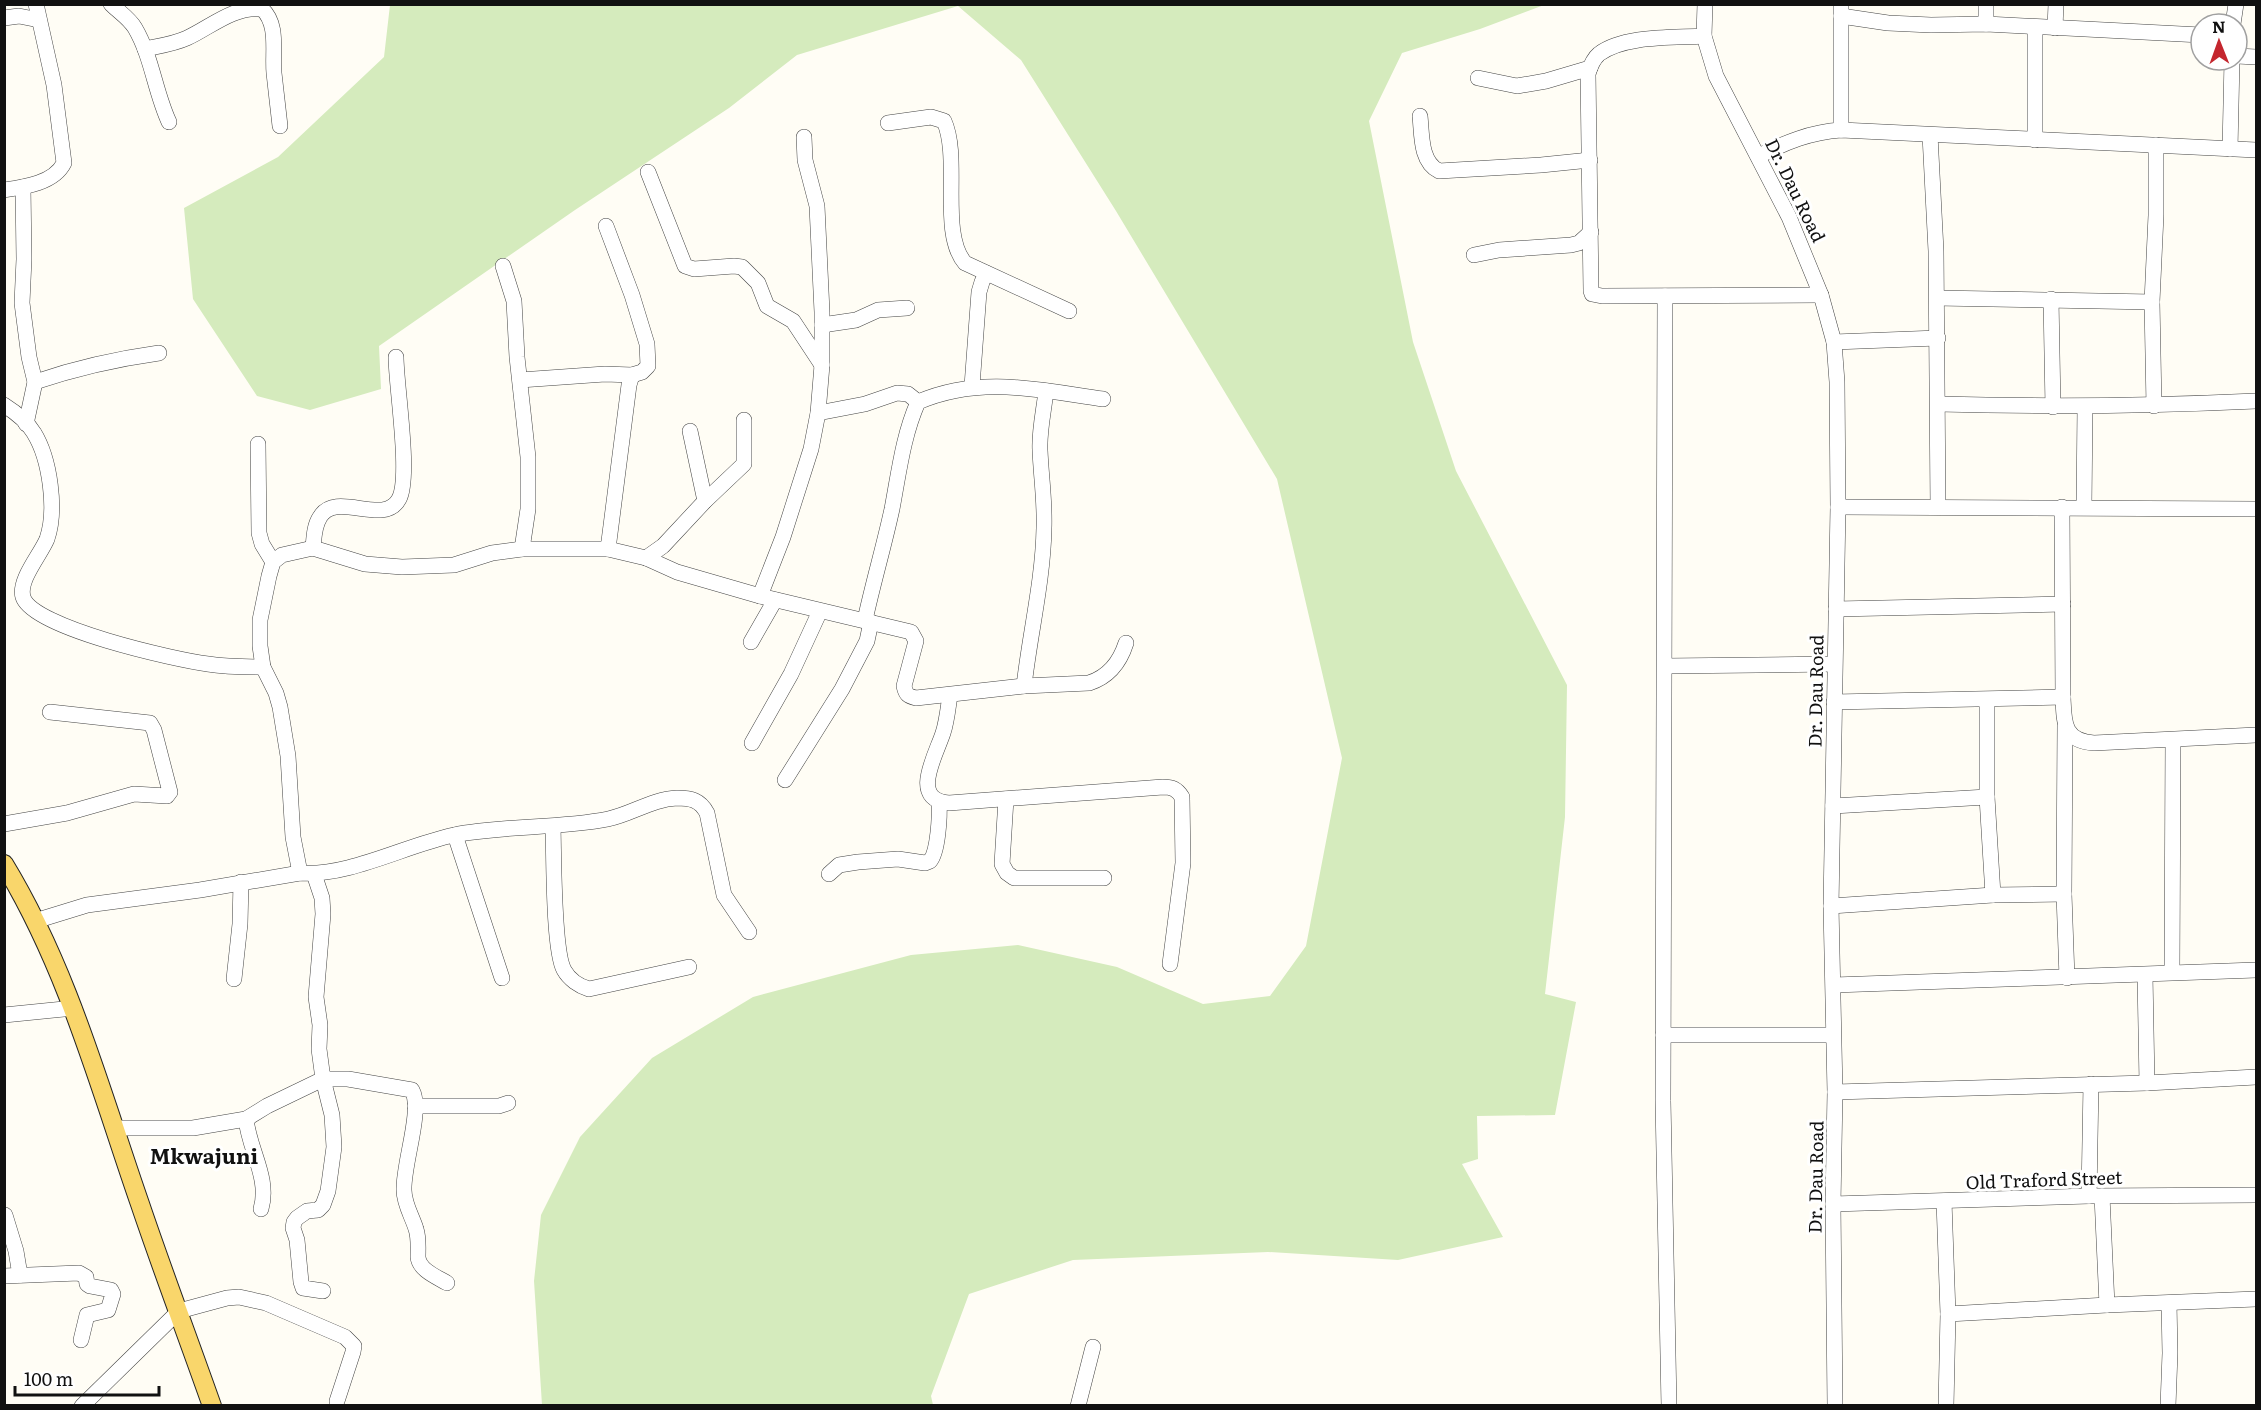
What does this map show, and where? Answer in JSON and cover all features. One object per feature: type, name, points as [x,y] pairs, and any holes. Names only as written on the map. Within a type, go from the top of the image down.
[{"type":"main road","points":[[6,868],[24,895],[74,1008],[116,1128],[139,1203],[212,1406]]},
{"type":"street","points":[[111,4],[134,27],[145,50],[160,104],[169,122]]},
{"type":"street","name":"Dr. Dau Road","points":[[1705,4],[1704,36],[1716,76],[1790,217],[1821,295],[1834,342],[1837,382],[1838,507],[1831,906],[1835,1092],[1833,1204],[1835,1406]]},
{"type":"street","points":[[1986,4],[1986,24]]},
{"type":"street","points":[[2055,28],[2056,4]]},
{"type":"street","points":[[145,50],[186,39],[216,21],[236,13],[255,8],[262,9],[273,33],[273,70],[280,126]]},
{"type":"street","points":[[1841,130],[1841,10],[1888,23],[1986,24],[2189,34]]},
{"type":"street","points":[[4,18],[38,12],[54,85],[64,163],[59,172],[23,187],[4,190]]},
{"type":"street","points":[[2035,28],[2035,140]]},
{"type":"street","points":[[1704,36],[1628,42],[1599,54],[1590,68],[1588,74],[1592,294],[1602,296],[1821,295]]},
{"type":"street","points":[[1478,78],[1517,86],[1546,81],[1590,68]]},
{"type":"street","points":[[2230,149],[2232,72]]},
{"type":"street","points":[[1420,116],[1426,157],[1431,166],[1439,171],[1590,160]]},
{"type":"street","points":[[888,123],[931,117],[944,121],[950,139],[955,248],[958,255],[965,263],[1069,311]]},
{"type":"street","points":[[1759,156],[1805,136],[1841,130],[2256,150]]},
{"type":"street","points":[[1930,135],[1938,338],[1938,507]]},
{"type":"street","points":[[751,642],[768,598],[783,537],[811,449],[818,413],[822,325],[817,206],[805,160],[804,137]]},
{"type":"street","points":[[2154,406],[2152,302],[2156,145]]},
{"type":"street","points":[[648,172],[685,266],[694,269],[734,266],[742,267],[749,272],[758,282],[767,306],[793,321],[822,364]]},
{"type":"street","points":[[23,187],[22,303],[29,357],[35,382],[26,424]]},
{"type":"street","points":[[520,380],[605,374],[632,375],[642,372],[648,366],[647,344],[632,295],[606,226]]},
{"type":"street","points":[[1474,255],[1499,250],[1571,245],[1579,243],[1591,232]]},
{"type":"street","points":[[503,266],[514,301],[529,483],[522,549]]},
{"type":"street","points":[[972,386],[979,292],[986,273]]},
{"type":"street","points":[[1665,296],[1663,1035],[1669,1406]]},
{"type":"street","points":[[1937,298],[2152,302]]},
{"type":"street","points":[[2051,299],[2053,407]]},
{"type":"street","points":[[822,325],[856,320],[878,310],[907,308]]},
{"type":"street","points":[[1834,342],[1938,338]]},
{"type":"street","points":[[35,382],[118,359],[159,353]]},
{"type":"street","points":[[313,548],[318,519],[324,512],[332,508],[381,510],[389,508],[399,499],[403,473],[403,446],[396,357]]},
{"type":"street","points":[[608,549],[632,375]]},
{"type":"street","points":[[918,402],[972,386],[1004,385],[1103,399]]},
{"type":"street","points":[[1024,686],[1042,566],[1045,493],[1040,449],[1046,391]]},
{"type":"street","points":[[818,413],[865,404],[897,393],[908,394],[918,402]]},
{"type":"street","points":[[1939,404],[2053,407],[2154,406],[2256,401]]},
{"type":"street","points":[[785,780],[842,689],[867,641],[873,582],[884,547],[903,448],[918,402]]},
{"type":"street","points":[[4,405],[16,412],[34,432],[43,456],[51,492],[53,516],[46,540],[24,584],[23,598],[26,603],[46,617],[102,639],[156,654],[207,664],[263,667]]},
{"type":"street","points":[[2084,507],[2085,406]]},
{"type":"street","points":[[646,558],[663,546],[744,464],[746,456],[744,420]]},
{"type":"street","points":[[690,431],[705,501]]},
{"type":"street","points":[[258,444],[259,533],[262,544],[273,562]]},
{"type":"street","points":[[1838,507],[2256,509]]},
{"type":"street","points":[[2062,507],[2065,725],[2064,894],[2067,978]]},
{"type":"street","points":[[323,1291],[303,1288],[297,1240],[293,1228],[297,1218],[307,1211],[318,1210],[323,1205],[328,1191],[334,1147],[332,1115],[323,1079],[316,997],[323,914],[322,898],[307,873],[293,837],[288,756],[280,707],[263,667],[260,620],[262,602],[273,562],[282,555],[313,548],[364,564],[402,567],[454,565],[492,553],[522,549],[608,549],[646,558],[677,572],[768,598],[904,629],[914,635],[916,641],[904,686],[905,693],[916,698],[1024,686],[1089,683],[1099,680],[1116,663],[1126,643]]},
{"type":"street","points":[[1836,609],[2063,604]]},
{"type":"street","points":[[752,742],[791,674],[820,611]]},
{"type":"street","points":[[1665,666],[1834,664]]},
{"type":"street","points":[[950,695],[943,732],[928,772],[930,795],[939,802],[1163,787],[1171,787],[1178,792],[1182,797],[1183,863],[1170,963]]},
{"type":"street","points":[[1834,702],[2063,697]]},
{"type":"street","points":[[1987,700],[1987,797],[1993,895]]},
{"type":"street","points":[[4,824],[57,815],[134,794],[160,797],[167,796],[170,792],[154,730],[150,723],[50,712]]},
{"type":"street","points":[[2065,725],[2075,738],[2085,742],[2256,735]]},
{"type":"street","points":[[2172,972],[2173,740]]},
{"type":"street","points":[[1833,806],[1987,797]]},
{"type":"street","points":[[35,921],[87,905],[200,890],[368,862],[418,844],[455,835],[493,829],[553,827],[627,814],[652,802],[674,798],[692,799],[702,803],[707,813],[724,895],[749,932]]},
{"type":"street","points":[[1006,799],[1002,864],[1006,873],[1014,878],[1104,878]]},
{"type":"street","points":[[829,874],[839,865],[849,863],[898,859],[925,863],[930,861],[934,852],[940,816],[939,802]]},
{"type":"street","points":[[553,827],[559,948],[563,969],[569,976],[589,989],[689,967]]},
{"type":"street","points":[[455,835],[502,978]]},
{"type":"street","points":[[234,979],[240,924],[241,882]]},
{"type":"street","points":[[1831,906],[1993,895],[2064,894]]},
{"type":"street","points":[[1834,985],[2256,970]]},
{"type":"street","points":[[2145,975],[2147,1083]]},
{"type":"street","points":[[4,1015],[74,1008]]},
{"type":"street","points":[[1663,1035],[1833,1035]]},
{"type":"street","points":[[1835,1092],[2147,1083],[2256,1077]]},
{"type":"street","points":[[116,1128],[193,1128],[246,1119],[267,1106],[323,1079],[348,1079],[409,1089],[415,1095],[415,1106],[404,1171],[405,1200],[417,1232],[418,1259],[421,1265],[447,1283]]},
{"type":"street","points":[[2091,1084],[2096,1196],[2107,1305]]},
{"type":"street","points":[[415,1106],[499,1106],[508,1103]]},
{"type":"street","points":[[246,1119],[249,1142],[258,1163],[264,1188],[261,1209]]},
{"type":"street","name":"Old Traford Street","points":[[1833,1204],[2096,1196],[2256,1195]]},
{"type":"street","points":[[1944,1201],[1948,1314],[1946,1406]]},
{"type":"street","points":[[5,1215],[16,1251],[20,1275]]},
{"type":"street","points":[[4,1276],[79,1273],[86,1277],[87,1284],[112,1291],[108,1310],[87,1315],[81,1340]]},
{"type":"street","points":[[82,1406],[179,1311],[239,1297],[266,1303],[345,1337],[354,1346],[337,1401]]},
{"type":"street","points":[[1948,1314],[2256,1299]]},
{"type":"street","points":[[2168,1406],[2169,1303]]},
{"type":"street","points":[[1078,1406],[1093,1347]]},
{"type":"green space","points":[[390,5],[1544,5],[1480,29],[1402,53],[1369,121],[1413,342],[1456,471],[1567,685],[1565,817],[1545,994],[1576,1002],[1555,1115],[1477,1116],[1478,1159],[1462,1164],[1503,1237],[1398,1260],[1268,1252],[1073,1260],[969,1294],[931,1396],[933,1405],[542,1405],[534,1281],[541,1215],[580,1137],[652,1058],[753,997],[911,955],[1018,945],[1117,967],[1203,1004],[1270,996],[1306,946],[1342,758],[1277,479],[1116,211],[1021,60],[958,6],[797,55],[729,108],[575,210],[379,346],[381,389],[310,410],[257,396],[193,299],[184,208],[278,157],[384,57]]},
{"type":"district","name":"Mkwajuni","points":[[204,1154]]}]
